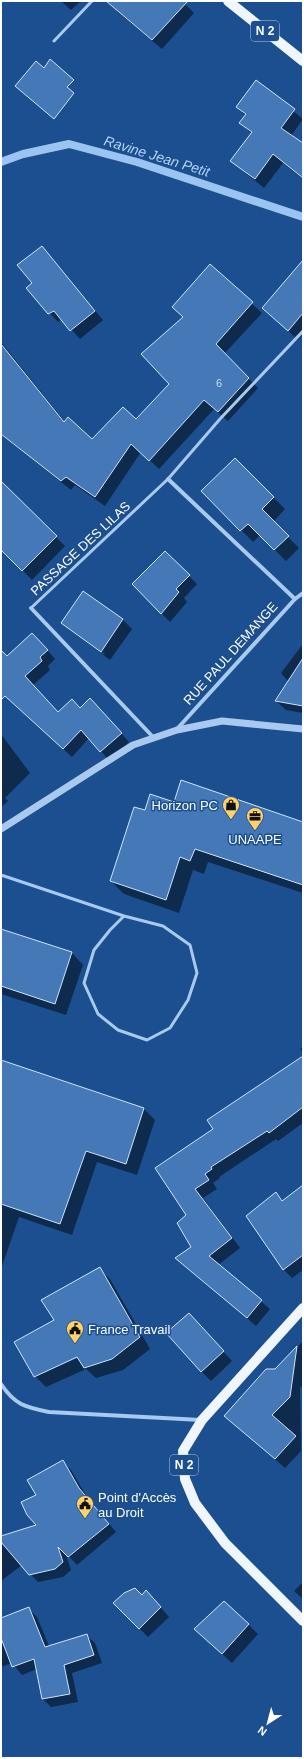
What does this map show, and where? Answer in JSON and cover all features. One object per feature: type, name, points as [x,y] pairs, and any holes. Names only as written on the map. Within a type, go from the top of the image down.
[{"type":"main road","name":"N 2","points":[[228,1],[303,61]]},
{"type":"main road","name":"N 2","points":[[303,1308],[202,1420],[183,1451],[184,1479],[195,1503],[225,1543],[303,1621]]},
{"type":"street","points":[[168,479],[295,600]]},
{"type":"street","name":"RUE PAUL DEMANGE","points":[[176,730],[303,593]]},
{"type":"street","name":"PASSAGE DES LILAS","points":[[31,608],[153,738]]},
{"type":"street","name":"RUE PAUL DEMANGE","points":[[1,829],[132,745],[176,730],[222,721],[303,729]]},
{"type":"street","points":[[1,1384],[8,1393],[24,1407],[49,1412],[202,1420]]},
{"type":"lane","points":[[54,41],[92,1]]},
{"type":"lane","name":"PASSAGE DES LILAS","points":[[31,608],[168,479],[220,419],[303,331]]},
{"type":"lane","points":[[1,875],[124,916],[163,926],[190,945],[197,973],[188,1000],[170,1028],[147,1040],[118,1030],[98,1014],[84,983],[94,950],[110,930],[124,916]]},
{"type":"building","points":[[106,1],[188,1],[152,40]]},
{"type":"building","points":[[50,59],[74,80],[67,87],[74,93],[54,119],[15,86],[36,61],[44,68]]},
{"type":"building","points":[[256,80],[295,109],[281,128],[303,143],[303,178],[273,154],[255,179],[230,161],[252,132],[239,123],[246,114],[236,107]]},
{"type":"building","points":[[42,246],[95,311],[70,331],[54,311],[48,314],[26,288],[32,283],[17,265]]},
{"type":"building","points":[[303,260],[303,313],[288,331],[262,308]]},
{"type":"building","points":[[210,264],[253,302],[216,344],[249,378],[218,412],[204,400],[149,461],[131,444],[95,497],[66,477],[61,481],[1,434],[1,344],[64,422],[68,417],[92,439],[123,407],[136,419],[169,384],[141,354],[183,317],[172,307]]},
{"type":"building","points":[[235,458],[274,497],[262,509],[289,536],[274,550],[248,524],[240,531],[201,491]]},
{"type":"building","points":[[1,481],[57,536],[22,571],[1,550]]},
{"type":"building","points":[[165,551],[190,575],[176,589],[179,592],[161,614],[132,584]]},
{"type":"building","points":[[83,591],[123,619],[101,652],[61,623]]},
{"type":"building","points":[[32,633],[48,650],[40,657],[42,661],[25,676],[58,712],[72,699],[80,708],[90,698],[122,733],[100,752],[81,730],[63,749],[5,696],[1,700],[1,650],[7,656]]},
{"type":"building","points":[[303,658],[303,706],[275,701]]},
{"type":"building","points":[[181,780],[303,822],[303,885],[195,849],[190,861],[180,857],[166,900],[110,881],[134,807],[145,810],[150,794],[174,802]]},
{"type":"building","points":[[1,929],[72,952],[55,1004],[1,986]]},
{"type":"building","points":[[303,1056],[303,1107],[269,1133],[267,1131],[211,1167],[212,1169],[205,1174],[209,1180],[195,1189],[232,1238],[209,1256],[262,1300],[247,1318],[175,1258],[191,1247],[177,1223],[186,1215],[155,1168],[213,1129],[207,1120]]},
{"type":"building","points":[[1,1060],[144,1108],[126,1164],[86,1151],[60,1224],[1,1204]]},
{"type":"building","points":[[303,1185],[303,1255],[283,1270],[246,1216],[276,1192],[282,1201]]},
{"type":"building","points":[[100,1267],[140,1337],[112,1359],[84,1368],[77,1357],[34,1377],[14,1342],[54,1320],[41,1300]]},
{"type":"building","points":[[189,1313],[224,1351],[201,1372],[166,1333]]},
{"type":"building","points":[[297,1346],[290,1397],[272,1415],[296,1436],[275,1459],[224,1416],[266,1369],[275,1369]]},
{"type":"building","points":[[63,1460],[79,1488],[109,1524],[68,1557],[58,1547],[63,1562],[55,1569],[29,1575],[1,1542],[1,1536],[36,1525],[27,1515],[21,1502],[36,1495],[27,1480]]},
{"type":"building","points":[[135,1588],[142,1595],[146,1590],[161,1607],[139,1629],[113,1603],[124,1593]]},
{"type":"building","points":[[224,1601],[249,1624],[222,1654],[194,1629]]},
{"type":"building","points":[[29,1607],[45,1647],[87,1634],[94,1655],[64,1665],[70,1694],[42,1699],[34,1659],[12,1667],[1,1638],[1,1618]]},
{"type":"waterway","name":"Ravine Jean Petit","points":[[1,162],[23,154],[69,144],[137,162],[303,217]]},
{"type":"place","name":"Horizon PC","points":[[231,820]]},
{"type":"place","name":"UNAAPE","points":[[255,831]]},
{"type":"place","name":"France Travail","points":[[75,1344]]},
{"type":"place","name":"Point d'Accès au Droit","points":[[85,1519]]}]
